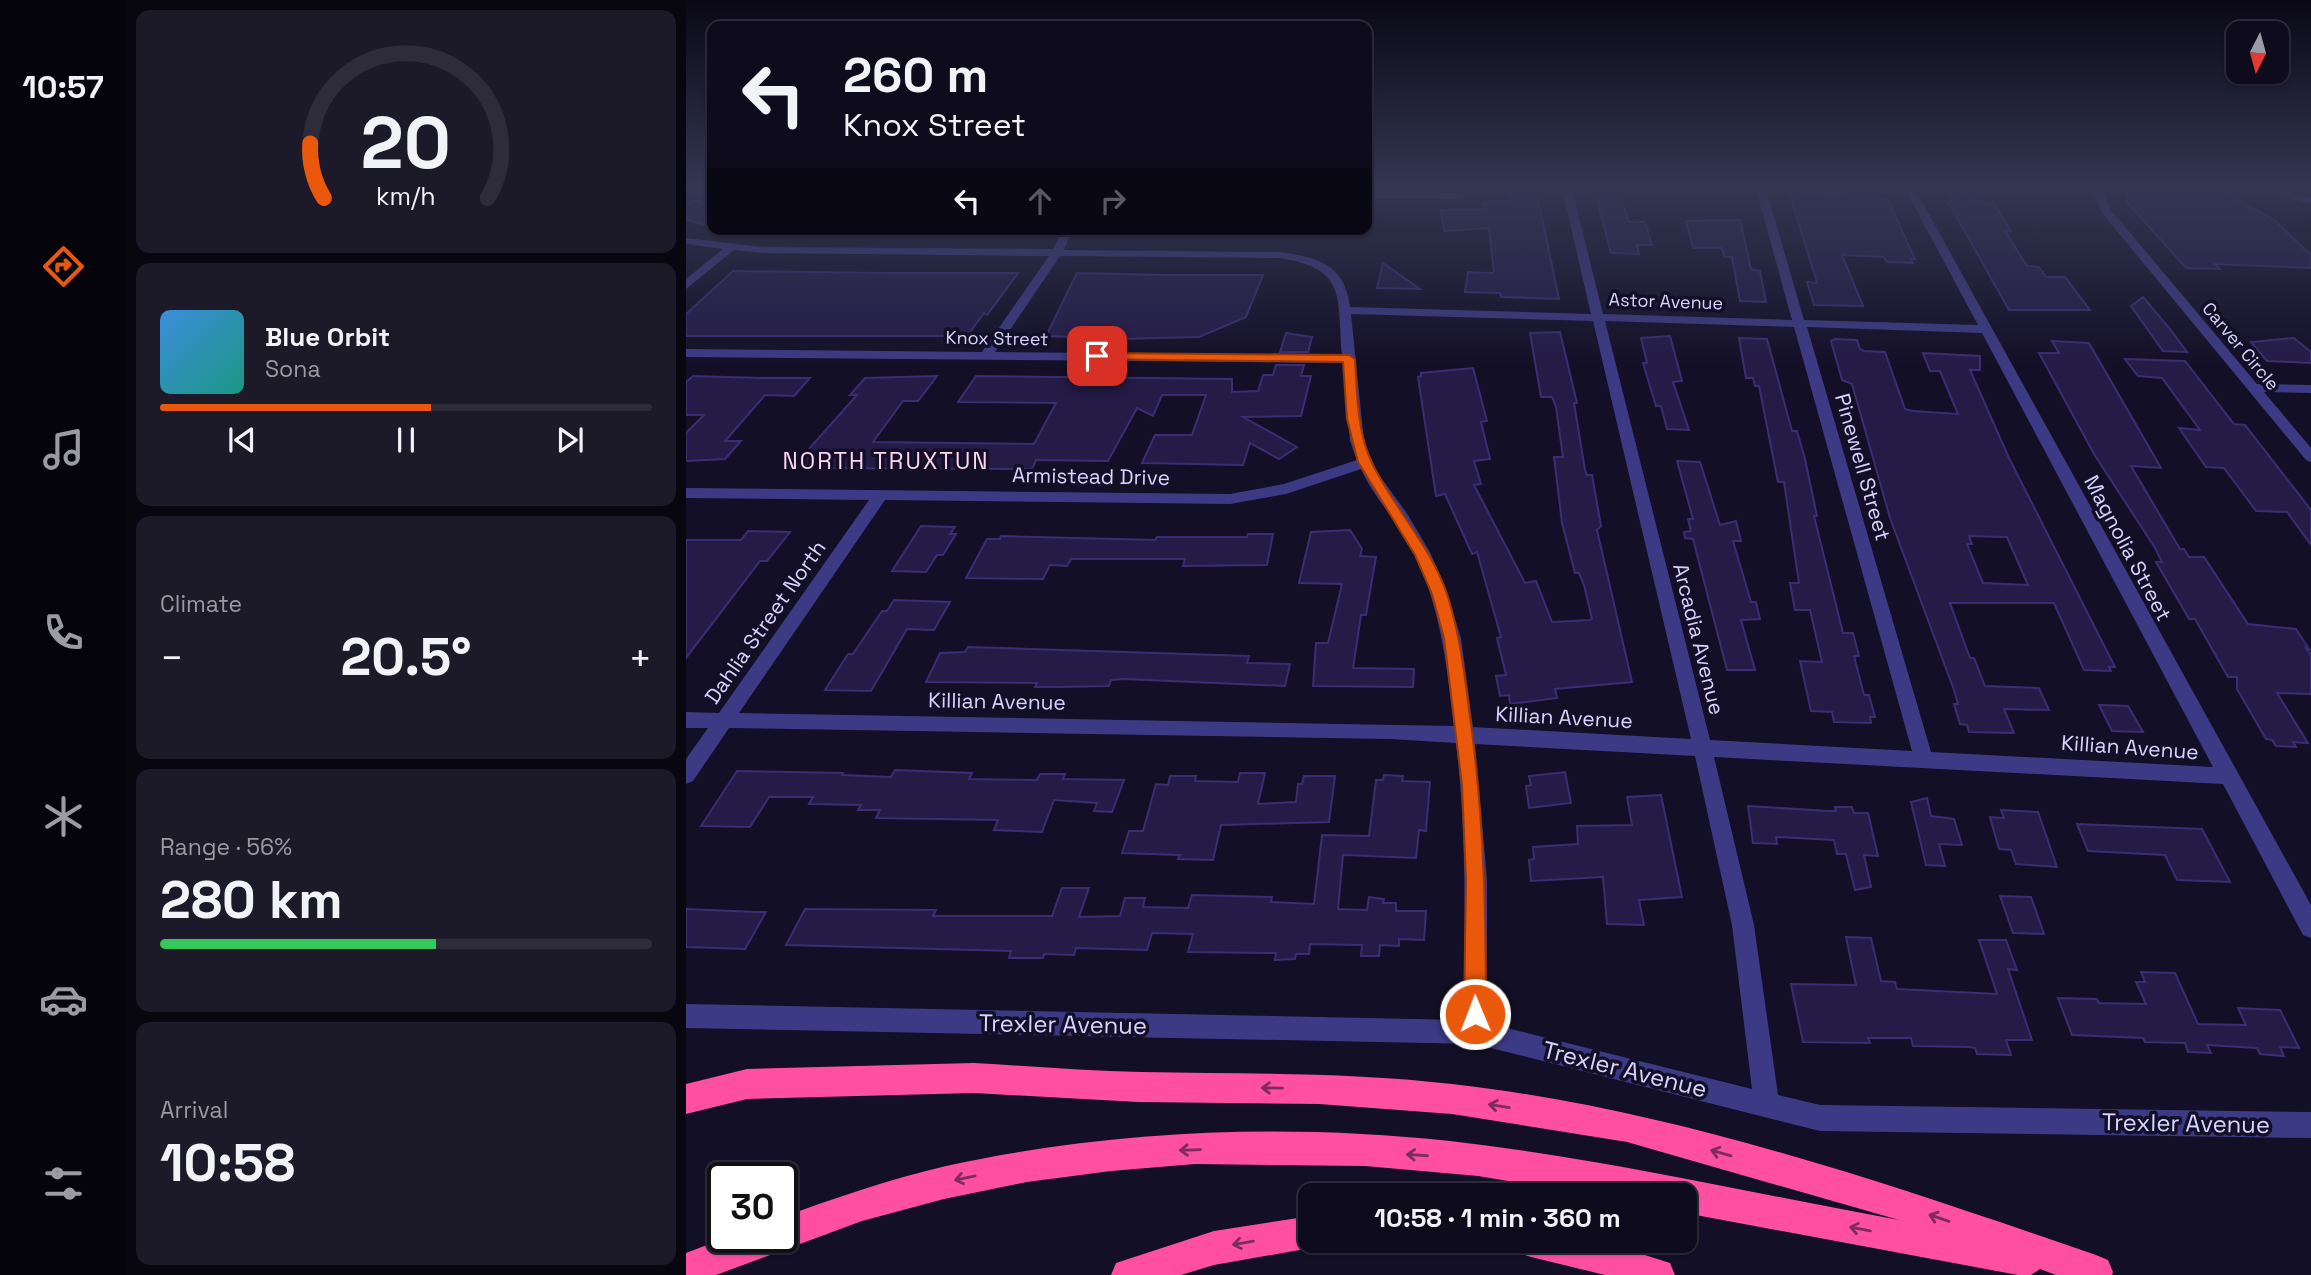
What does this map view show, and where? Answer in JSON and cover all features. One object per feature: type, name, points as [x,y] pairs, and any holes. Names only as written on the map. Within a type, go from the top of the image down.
[{"type":"highway","points":[[686,1100],[747,1084],[960,1078],[1138,1087],[1319,1089],[1452,1099],[1627,1127],[1879,1197],[2104,1274]]},
{"type":"highway","points":[[798,1227],[904,1192],[1016,1167],[1135,1152],[1298,1146],[1448,1157],[1612,1183]]},
{"type":"highway","points":[[1697,1198],[2104,1274]]},
{"type":"highway","points":[[1128,1275],[1214,1248],[1298,1234]]},
{"type":"highway","points":[[686,1270],[730,1253]]},
{"type":"highway","points":[[1582,1253],[1629,1264],[1658,1275]]},
{"type":"street","points":[[686,285],[729,248]]},
{"type":"street","points":[[763,248],[1295,257],[1320,265],[1338,279],[1342,287],[1345,310],[1353,419],[1365,462],[1403,519],[1439,594],[1452,638],[1465,734],[1476,879],[1475,1032]]},
{"type":"street","points":[[986,355],[1059,248]]},
{"type":"street","name":"Arcadia Avenue","points":[[1581,248],[1743,925],[1767,1104]]},
{"type":"street","name":"Pinewell Street","points":[[1778,248],[1923,757]]},
{"type":"street","name":"Magnolia Street","points":[[1942,248],[2311,927]]},
{"type":"street","name":"Carver Circle","points":[[2137,248],[2311,457]]},
{"type":"street","name":"Astor Avenue","points":[[1345,310],[1986,329]]},
{"type":"street","name":"Knox Street","points":[[686,353],[1349,359]]},
{"type":"street","points":[[2253,388],[2311,389]]},
{"type":"street","name":"Armistead Drive","points":[[686,492],[1230,499],[1286,489],[1365,462]]},
{"type":"street","name":"Dahlia Street North","points":[[686,775],[881,494]]},
{"type":"street","name":"Killian Avenue","points":[[686,720],[1465,734],[1923,757],[2229,776]]},
{"type":"street","name":"Trexler Avenue","points":[[686,1016],[1475,1032],[1820,1118],[2311,1125]]},
{"type":"building","points":[[1491,248],[1548,248],[1559,299],[1501,297],[1500,293],[1465,292],[1468,272],[1494,273]]},
{"type":"building","points":[[1610,248],[1638,248],[1639,254],[1611,253]]},
{"type":"building","points":[[1722,248],[1746,248],[1751,269],[1760,271],[1766,302],[1740,301],[1732,257],[1724,257]]},
{"type":"building","points":[[1806,248],[1910,248],[1915,259],[1911,259],[1913,263],[1887,262],[1884,257],[1842,255],[1863,306],[1814,305],[1807,282],[1817,283]]},
{"type":"building","points":[[1974,248],[2016,248],[2027,266],[2039,267],[2046,277],[2065,277],[2090,310],[2009,310]]},
{"type":"building","points":[[2169,248],[2304,248],[2311,255],[2311,268],[2215,264],[2220,269],[2186,268]]},
{"type":"building","points":[[1383,263],[1420,289],[1377,288]]},
{"type":"building","points":[[733,271],[1018,273],[987,315],[984,313],[967,336],[686,336],[686,314]]},
{"type":"building","points":[[1077,273],[1263,275],[1246,317],[1199,337],[1120,339],[1046,336]]},
{"type":"building","points":[[2143,297],[2187,352],[2163,351],[2131,306]]},
{"type":"building","points":[[1560,332],[1577,403],[1574,403],[1585,470],[1587,475],[1592,475],[1601,526],[1597,530],[1632,682],[1555,689],[1557,698],[1510,704],[1509,695],[1500,696],[1496,676],[1506,675],[1497,638],[1501,637],[1477,552],[1472,554],[1445,494],[1436,496],[1418,377],[1421,373],[1473,368],[1487,421],[1481,422],[1490,459],[1474,461],[1481,484],[1474,485],[1525,583],[1536,581],[1552,622],[1590,620],[1592,619],[1584,585],[1579,573],[1575,573],[1562,523],[1554,457],[1563,457],[1556,407],[1552,397],[1541,397],[1530,333]]},
{"type":"building","points":[[1286,333],[1312,337],[1308,352],[1280,352]]},
{"type":"building","points":[[1670,336],[1682,381],[1673,382],[1689,430],[1667,429],[1661,406],[1656,406],[1643,363],[1647,363],[1641,338]]},
{"type":"building","points":[[1739,338],[1767,339],[1792,431],[1797,431],[1805,459],[1817,516],[1814,516],[1843,633],[1853,633],[1859,656],[1854,656],[1864,695],[1869,695],[1875,717],[1870,717],[1871,723],[1834,722],[1832,712],[1811,711],[1800,661],[1822,662],[1810,610],[1795,610],[1790,583],[1799,583],[1784,482],[1778,482],[1759,386],[1755,386],[1753,378],[1746,378]]},
{"type":"building","points":[[2294,338],[2311,352],[2311,363],[2267,361],[2251,342]]},
{"type":"building","points":[[1857,340],[1860,349],[1864,351],[1885,352],[1905,409],[1913,411],[1958,414],[1940,371],[1930,371],[1923,353],[1980,356],[1980,370],[1970,370],[2009,458],[2115,667],[2109,667],[2111,671],[2084,670],[2054,603],[1950,603],[1970,658],[1974,658],[1985,686],[2039,688],[2049,710],[2004,709],[2014,733],[1969,732],[1967,725],[1960,724],[1954,704],[1958,704],[1954,690],[1890,518],[1852,384],[1842,380],[1831,341]],"holes":[[[1969,536],[2007,537],[2028,585],[1983,583],[1967,544],[1972,544]]]},
{"type":"building","points":[[2052,341],[2089,343],[2161,468],[2131,466],[2180,549],[2184,549],[2189,557],[2204,557],[2248,624],[2296,629],[2309,649],[2306,648],[2311,655],[2311,694],[2277,693],[2308,743],[2293,742],[2296,747],[2276,746],[2272,740],[2266,739],[2237,689],[2237,677],[2228,677],[2195,619],[2189,619],[2156,562],[2162,562],[2155,548],[2094,454],[2039,353],[2059,353]]},
{"type":"building","points":[[2125,359],[2185,361],[2234,424],[2245,425],[2311,510],[2311,545],[2287,512],[2256,511],[2224,468],[2206,467],[2179,428],[2200,430],[2162,378],[2138,376]]},
{"type":"building","points":[[1276,365],[1304,365],[1301,376],[1311,376],[1301,416],[1243,417],[1297,447],[1279,459],[1250,443],[1243,465],[1142,463],[1155,435],[1192,435],[1206,395],[1162,395],[1153,416],[1137,408],[1108,461],[1036,460],[1032,469],[792,468],[857,395],[850,395],[865,378],[937,376],[918,401],[903,401],[873,442],[1034,444],[1056,403],[958,402],[976,376],[1232,379],[1232,392],[1258,391],[1263,375],[1273,375]]},
{"type":"building","points":[[693,376],[810,378],[794,396],[765,395],[725,441],[741,441],[725,459],[686,461],[686,433],[704,415],[686,415],[686,382]]},
{"type":"building","points":[[1677,461],[1700,462],[1720,525],[1736,521],[1741,541],[1733,541],[1751,602],[1756,602],[1760,619],[1741,620],[1755,670],[1727,670],[1693,539],[1685,538],[1684,532],[1691,531],[1688,519],[1693,519]]},
{"type":"building","points":[[921,526],[955,527],[950,534],[956,534],[943,555],[937,555],[926,572],[892,571]]},
{"type":"building","points":[[1350,530],[1362,549],[1360,556],[1376,557],[1366,615],[1361,615],[1353,668],[1414,669],[1413,687],[1313,686],[1316,643],[1328,643],[1342,584],[1299,583],[1311,532]]},
{"type":"building","points":[[748,531],[790,532],[767,561],[760,561],[686,658],[686,540],[741,540]]},
{"type":"building","points":[[1248,534],[1273,534],[1267,565],[1183,566],[1185,559],[1071,559],[1067,566],[1050,565],[1043,579],[966,578],[987,539],[1000,539],[1001,536],[1155,540],[1157,537],[1247,537]]},
{"type":"building","points":[[894,600],[950,602],[934,630],[907,629],[871,691],[825,690],[848,654],[853,654],[882,611],[887,611]]},
{"type":"building","points":[[968,647],[1249,656],[1247,663],[1290,664],[1285,686],[1124,679],[1111,680],[1109,686],[1057,687],[1035,687],[1037,683],[926,682],[940,653],[965,652]]},
{"type":"building","points":[[2099,705],[2128,706],[2143,732],[2112,731]]},
{"type":"building","points":[[895,770],[972,773],[969,779],[1037,780],[1040,774],[1065,774],[1063,779],[1124,780],[1112,812],[1094,811],[1097,803],[1054,800],[1042,832],[994,830],[998,820],[876,818],[880,810],[858,810],[861,805],[809,804],[813,797],[769,797],[750,827],[701,826],[737,771],[843,773],[842,775],[891,777]]},
{"type":"building","points":[[1565,772],[1571,803],[1529,808],[1526,786],[1531,785],[1529,776]]},
{"type":"building","points":[[1240,773],[1265,773],[1258,804],[1296,802],[1298,784],[1302,784],[1304,776],[1335,776],[1329,822],[1221,825],[1213,860],[1178,859],[1180,855],[1122,853],[1129,831],[1143,831],[1156,784],[1168,785],[1170,776],[1196,776],[1195,781],[1238,782]]},
{"type":"building","points":[[1384,775],[1403,776],[1402,781],[1430,782],[1426,831],[1419,830],[1416,858],[1343,855],[1338,909],[1367,910],[1369,897],[1384,899],[1383,903],[1396,903],[1396,911],[1426,911],[1424,940],[1399,939],[1399,946],[1380,945],[1379,956],[1361,956],[1362,945],[1310,944],[1309,954],[1296,954],[1295,959],[1275,960],[1276,953],[1188,952],[1193,934],[1152,933],[1147,950],[1076,948],[1074,955],[1044,954],[1043,958],[1009,958],[1011,951],[786,945],[805,909],[936,910],[933,916],[1052,916],[1062,888],[1089,888],[1079,917],[1120,916],[1125,898],[1145,898],[1143,907],[1188,908],[1192,895],[1272,897],[1271,902],[1314,904],[1322,835],[1369,836],[1376,780],[1383,780]]},
{"type":"building","points":[[1661,795],[1682,897],[1639,900],[1644,925],[1607,924],[1603,877],[1531,881],[1529,860],[1534,859],[1533,847],[1578,844],[1577,826],[1632,825],[1627,797]]},
{"type":"building","points":[[1927,798],[1931,816],[1954,819],[1962,845],[1939,844],[1945,866],[1926,865],[1911,802]]},
{"type":"building","points":[[1748,806],[1828,811],[1836,811],[1835,807],[1852,807],[1854,813],[1868,813],[1878,856],[1864,855],[1871,887],[1855,890],[1846,854],[1837,854],[1834,840],[1776,837],[1777,844],[1753,843]]},
{"type":"building","points":[[2001,810],[2038,812],[2057,867],[2016,864],[2011,850],[1999,849],[1990,817],[2004,818]]},
{"type":"building","points":[[2077,824],[2202,829],[2230,882],[2177,880],[2165,855],[2088,851]]},
{"type":"building","points":[[2000,896],[2031,897],[2044,934],[2013,933]]},
{"type":"building","points":[[686,909],[766,912],[745,949],[686,947]]},
{"type":"building","points":[[1846,937],[1871,938],[1881,981],[1895,982],[1897,989],[1997,994],[1979,940],[2006,940],[2017,970],[2008,969],[2032,1040],[2006,1040],[2011,1055],[1977,1054],[1975,1048],[1968,1047],[1913,1046],[1911,1038],[1868,1038],[1870,1043],[1803,1042],[1791,984],[1856,985]]},
{"type":"building","points":[[2141,972],[2175,973],[2198,1024],[2246,1025],[2238,1008],[2280,1010],[2299,1048],[2280,1047],[2284,1056],[2260,1054],[2257,1048],[2207,1045],[2211,1053],[2188,1052],[2185,1043],[2072,1035],[2058,998],[2097,999],[2099,1003],[2146,1004],[2136,982],[2145,982]]},
{"type":"district","name":"NORTH TRUXTUN","points":[[886,461]]},
{"type":"route","points":[[1097,356],[1349,359],[1357,441],[1370,473],[1403,519],[1423,554],[1452,638],[1471,785],[1476,879],[1475,1014]]}]
